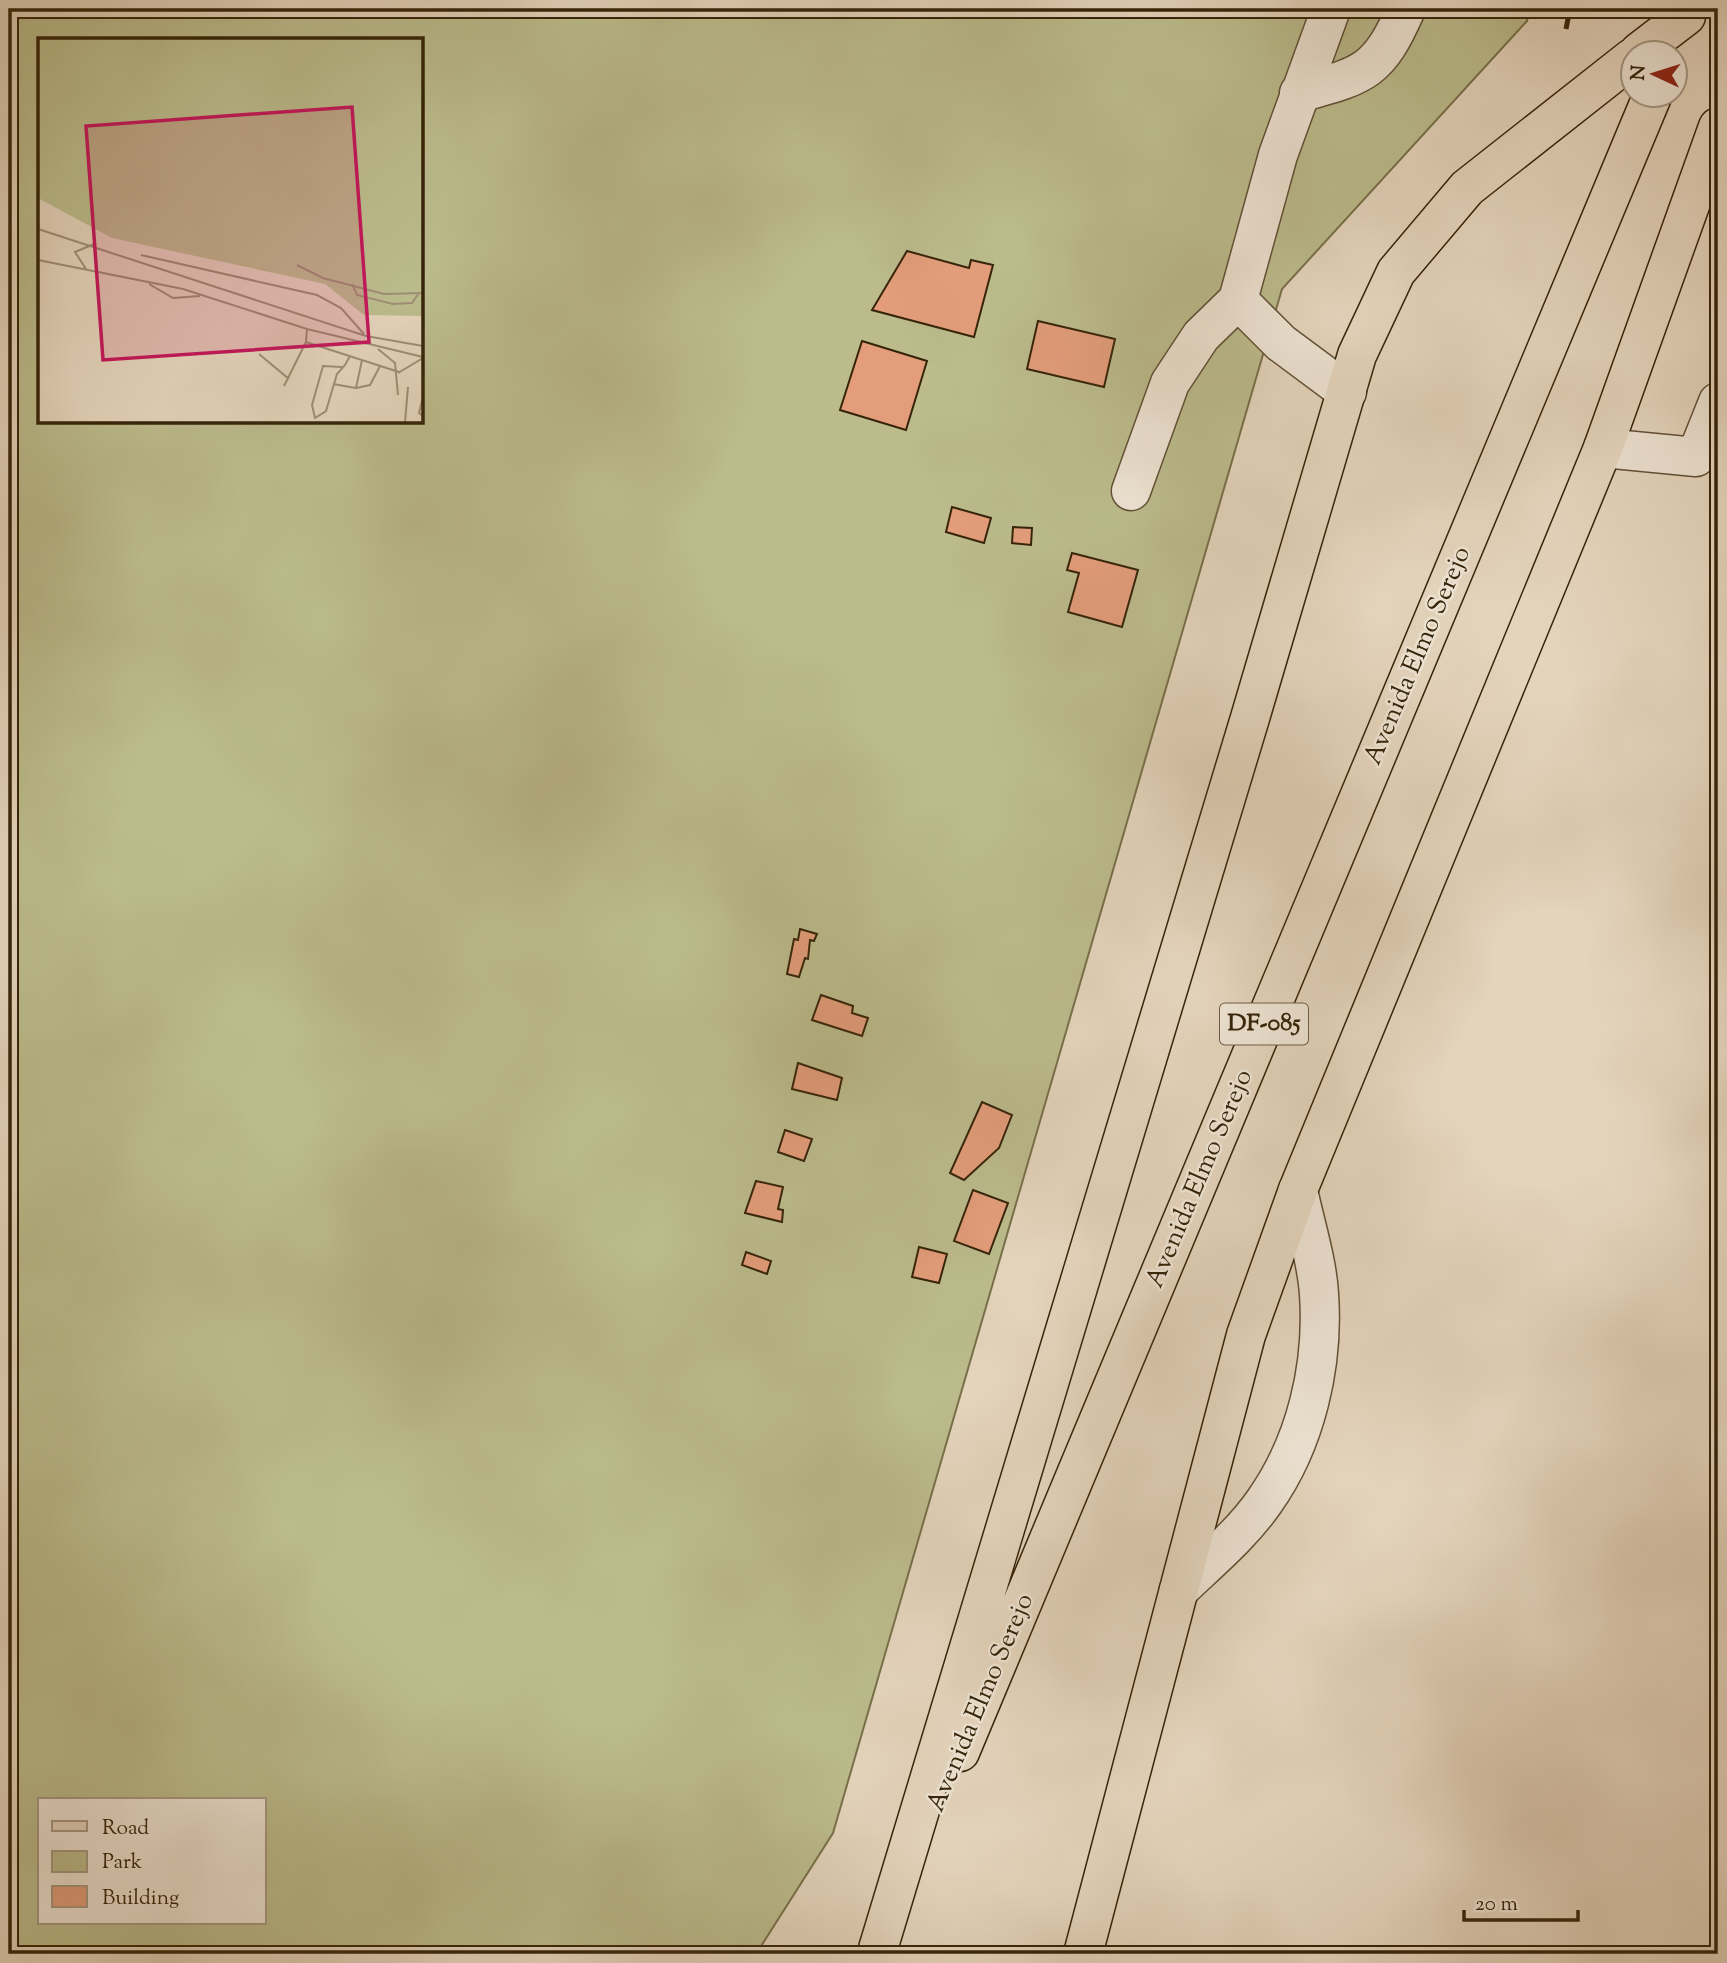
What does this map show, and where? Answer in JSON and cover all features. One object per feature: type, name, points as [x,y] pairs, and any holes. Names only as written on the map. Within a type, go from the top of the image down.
[{"type":"main road","points":[[1656,38],[1687,12]]},
{"type":"main road","points":[[1677,38],[1687,12]]},
{"type":"main road","points":[[877,1952],[1357,355],[1396,272],[1467,188],[1618,70]]},
{"type":"main road","name":"Avenida Elmo Serejo","points":[[877,1952],[1647,108]]},
{"type":"main road","points":[[1083,1954],[1246,1335],[1298,1190],[1603,448],[1718,127]]},
{"type":"lane","points":[[1131,491],[1170,383],[1201,337],[1238,300],[1278,155],[1331,9]]},
{"type":"lane","points":[[1299,93],[1355,78],[1379,61],[1406,9]]},
{"type":"lane","points":[[1238,300],[1281,343],[1347,392]]},
{"type":"lane","points":[[1603,448],[1707,462],[1718,402]]},
{"type":"lane","points":[[1179,1590],[1264,1502],[1288,1462],[1307,1411],[1319,1350],[1319,1292],[1298,1190]]},
{"type":"green space","points":[[9,9],[1529,9],[1527,21],[1282,289],[833,1833],[756,1954],[9,1954]]},
{"type":"building","points":[[907,251],[969,268],[971,260],[993,265],[974,337],[872,310]]},
{"type":"building","points":[[1038,321],[1115,339],[1104,387],[1027,369]]},
{"type":"building","points":[[862,341],[927,361],[906,430],[840,410]]},
{"type":"building","points":[[952,507],[991,518],[984,543],[946,532]]},
{"type":"building","points":[[1013,527],[1032,528],[1031,545],[1012,543]]},
{"type":"building","points":[[1072,553],[1138,570],[1122,627],[1068,612],[1079,573],[1067,570]]},
{"type":"building","points":[[800,929],[817,934],[814,941],[810,940],[808,959],[805,958],[799,977],[787,974],[794,939],[798,940]]},
{"type":"building","points":[[821,995],[853,1006],[852,1013],[868,1018],[862,1036],[812,1020]]},
{"type":"building","points":[[798,1063],[842,1078],[837,1100],[792,1089]]},
{"type":"building","points":[[982,1102],[1012,1115],[999,1148],[964,1180],[950,1173]]},
{"type":"building","points":[[785,1130],[812,1139],[804,1161],[778,1152]]},
{"type":"building","points":[[756,1181],[783,1187],[778,1209],[783,1210],[782,1222],[745,1213]]},
{"type":"building","points":[[973,1190],[1008,1203],[989,1254],[954,1241]]},
{"type":"building","points":[[919,1247],[947,1254],[939,1283],[912,1277]]},
{"type":"building","points":[[746,1252],[771,1261],[767,1274],[742,1265]]},
{"type":"railway","points":[[1539,17],[1542,9]]},
{"type":"railway","points":[[1566,29],[1570,9]]}]
